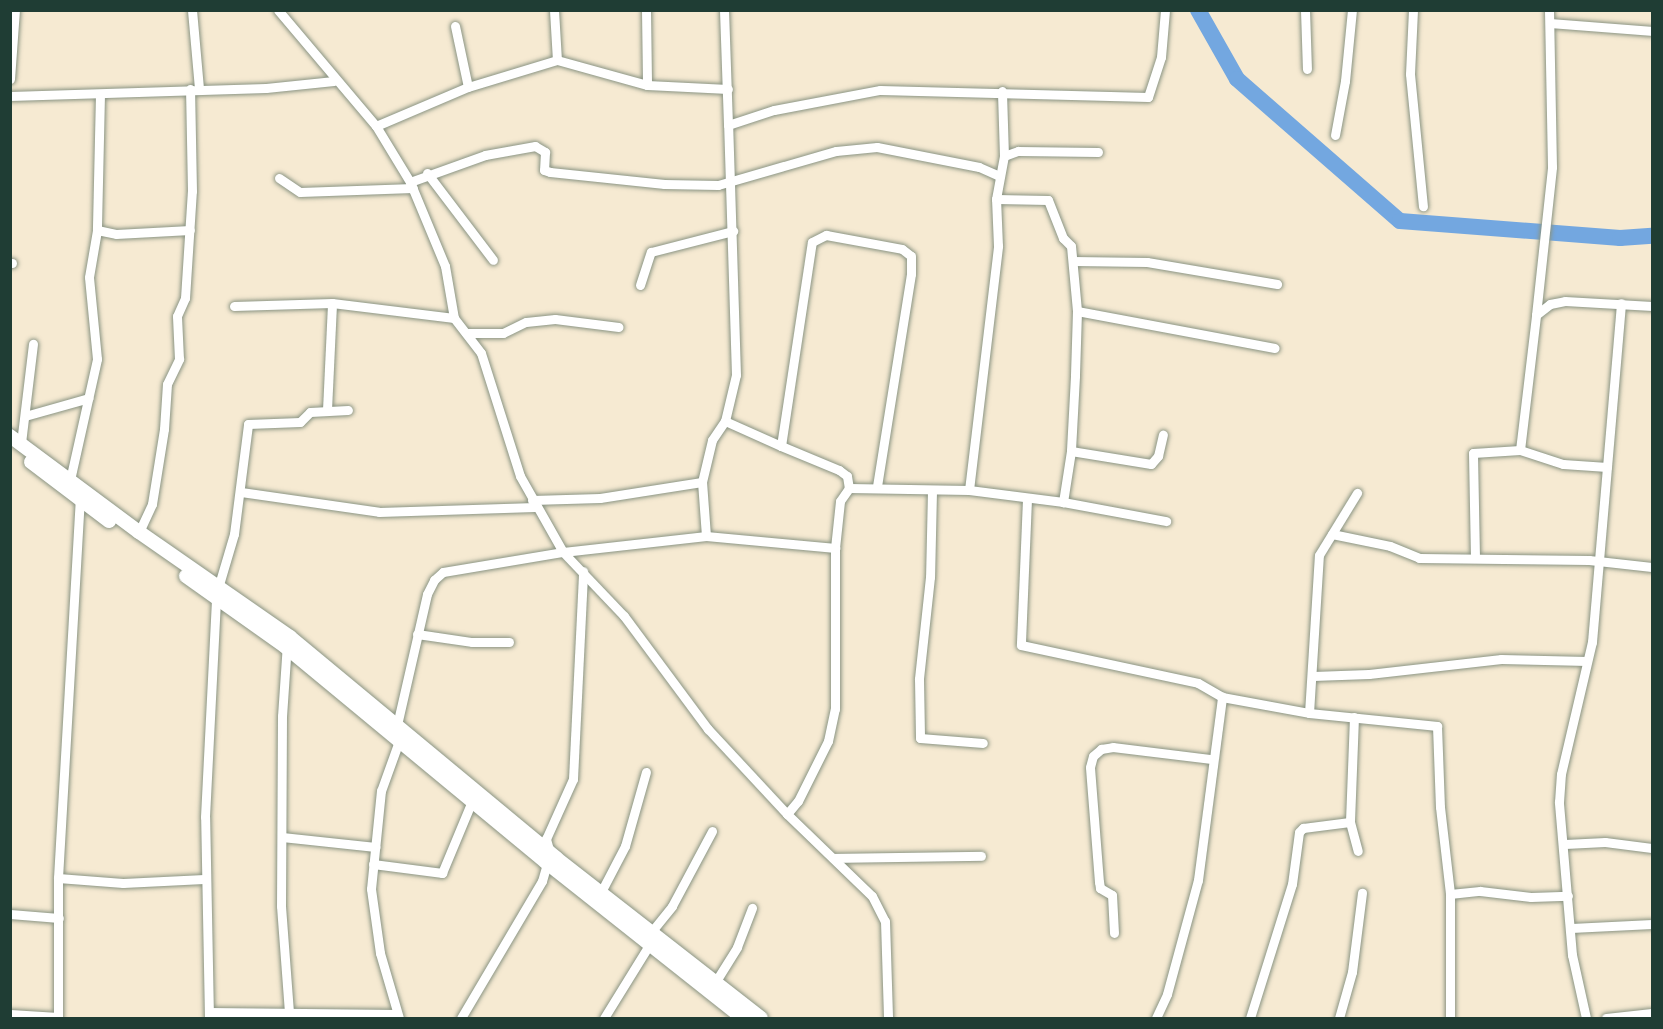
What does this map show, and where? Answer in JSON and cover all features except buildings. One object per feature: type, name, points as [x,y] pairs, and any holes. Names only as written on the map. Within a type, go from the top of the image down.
[{"type":"main road","points":[[14,442],[139,532],[217,592]]},
{"type":"main road","points":[[14,442],[288,642],[397,725],[548,857],[601,892],[650,938],[716,981],[761,1018]]},
{"type":"main road","points":[[288,642],[399,741],[472,801],[548,857],[650,938],[743,1018]]},
{"type":"street","points":[[10,79],[15,10]]},
{"type":"street","points":[[139,532],[152,504],[164,429],[167,384],[179,359],[177,316],[185,298],[190,231],[195,89],[192,10]]},
{"type":"street","points":[[278,10],[334,81],[376,126],[411,185],[445,266],[453,318],[481,353],[534,504],[563,552],[624,616],[708,729],[787,814],[872,896],[885,921],[888,1018]]},
{"type":"street","points":[[554,10],[557,60]]},
{"type":"street","points":[[646,10],[647,85]]},
{"type":"street","points":[[706,536],[702,482],[712,440],[725,420],[736,375],[732,319],[733,231],[724,10]]},
{"type":"street","points":[[728,125],[774,110],[880,90],[1002,91],[1105,99],[1148,97],[1161,57],[1165,10]]},
{"type":"street","points":[[1305,10],[1307,69]]},
{"type":"street","points":[[1335,135],[1346,81],[1352,10]]},
{"type":"street","points":[[1413,10],[1410,74],[1423,206]]},
{"type":"street","points":[[1520,450],[1552,167],[1549,10]]},
{"type":"street","points":[[1551,23],[1653,31]]},
{"type":"street","points":[[455,26],[468,87]]},
{"type":"street","points":[[376,126],[468,87],[557,60],[647,85],[728,89]]},
{"type":"street","points":[[10,96],[266,88],[334,81]]},
{"type":"street","points":[[969,490],[999,246],[996,199],[1004,156],[1002,91]]},
{"type":"street","points":[[10,1014],[58,1018],[58,878],[77,489],[89,398],[97,359],[89,277],[97,230],[100,94]]},
{"type":"street","points":[[279,178],[300,192],[411,185],[427,173],[485,155],[535,146],[544,152],[544,170],[550,172],[664,184],[731,183],[836,151],[877,147],[968,165],[999,176]]},
{"type":"street","points":[[1004,156],[1018,151],[1098,152]]},
{"type":"street","points":[[427,173],[493,260]]},
{"type":"street","points":[[996,199],[1052,202],[1063,237],[1071,246],[1077,311],[1071,451],[1063,501]]},
{"type":"street","points":[[97,230],[140,234],[190,231]]},
{"type":"street","points":[[640,285],[651,252],[733,231]]},
{"type":"street","points":[[781,446],[812,242],[826,235],[902,249],[911,256],[911,274],[877,487]]},
{"type":"street","points":[[1073,261],[1148,262],[1277,284]]},
{"type":"street","points":[[1536,315],[1550,304],[1565,301],[1653,306]]},
{"type":"street","points":[[234,306],[332,303],[453,318]]},
{"type":"street","points":[[327,410],[332,303]]},
{"type":"street","points":[[1586,1018],[1572,955],[1561,774],[1587,661],[1602,561],[1622,303]]},
{"type":"street","points":[[1077,311],[1275,348]]},
{"type":"street","points":[[466,333],[503,333],[526,322],[555,319],[619,327]]},
{"type":"street","points":[[14,442],[26,416],[33,344]]},
{"type":"street","points":[[26,416],[89,398]]},
{"type":"street","points":[[348,410],[310,412],[300,422],[248,424],[234,534],[217,592],[207,713],[204,879],[209,1015],[289,1012],[398,1016],[374,919],[373,864],[381,791],[399,741]]},
{"type":"street","points":[[725,420],[839,470],[847,476],[849,488],[840,501],[835,548],[835,709],[828,741],[798,801],[787,814]]},
{"type":"street","points":[[1071,451],[1152,464],[1158,456],[1163,435]]},
{"type":"street","points":[[1475,558],[1473,453],[1520,450],[1563,464],[1608,467]]},
{"type":"street","points":[[241,492],[379,512],[534,504],[600,498],[702,482]]},
{"type":"street","points":[[849,488],[877,487],[932,492],[969,490],[1027,499],[1063,501],[1166,521]]},
{"type":"street","points":[[932,492],[930,577],[919,679],[920,738],[983,743]]},
{"type":"street","points":[[1309,713],[1319,555],[1357,493]]},
{"type":"street","points":[[1027,499],[1021,645],[1198,683],[1222,697],[1309,713],[1437,726],[1440,807],[1450,894],[1450,1018]]},
{"type":"street","points":[[1332,534],[1390,546],[1419,558],[1602,561],[1653,567]]},
{"type":"street","points":[[397,725],[427,594],[434,580],[443,572],[563,552],[706,536],[835,548]]},
{"type":"street","points":[[461,1018],[542,881],[548,857],[546,838],[573,779],[582,571]]},
{"type":"street","points":[[417,634],[472,642],[509,642]]},
{"type":"street","points":[[288,642],[281,906],[289,1012]]},
{"type":"street","points":[[1313,676],[1369,674],[1501,659],[1587,661]]},
{"type":"street","points":[[1156,1018],[1167,994],[1198,880],[1211,759],[1222,697]]},
{"type":"street","points":[[1354,717],[1350,822],[1358,852]]},
{"type":"street","points":[[1114,933],[1112,895],[1100,888],[1099,882],[1090,767],[1093,756],[1101,749],[1113,747],[1211,759]]},
{"type":"street","points":[[601,892],[625,846],[646,772]]},
{"type":"street","points":[[373,864],[442,873],[472,801]]},
{"type":"street","points":[[1250,1018],[1292,884],[1299,832],[1303,828],[1350,822]]},
{"type":"street","points":[[604,1018],[650,938],[672,906],[712,831]]},
{"type":"street","points":[[282,837],[375,847]]},
{"type":"street","points":[[1564,844],[1605,842],[1653,848]]},
{"type":"street","points":[[833,858],[981,856]]},
{"type":"street","points":[[58,878],[123,883],[204,879]]},
{"type":"street","points":[[1450,894],[1480,891],[1531,897],[1568,896]]},
{"type":"street","points":[[1339,1018],[1352,972],[1362,893]]},
{"type":"street","points":[[716,981],[737,947],[752,908]]},
{"type":"street","points":[[10,914],[59,918]]},
{"type":"street","points":[[1571,928],[1653,924]]},
{"type":"street","points":[[1606,1018],[1653,1013]]},
{"type":"waterway","points":[[1198,10],[1237,79],[1400,221],[1620,238],[1652,236]]}]
